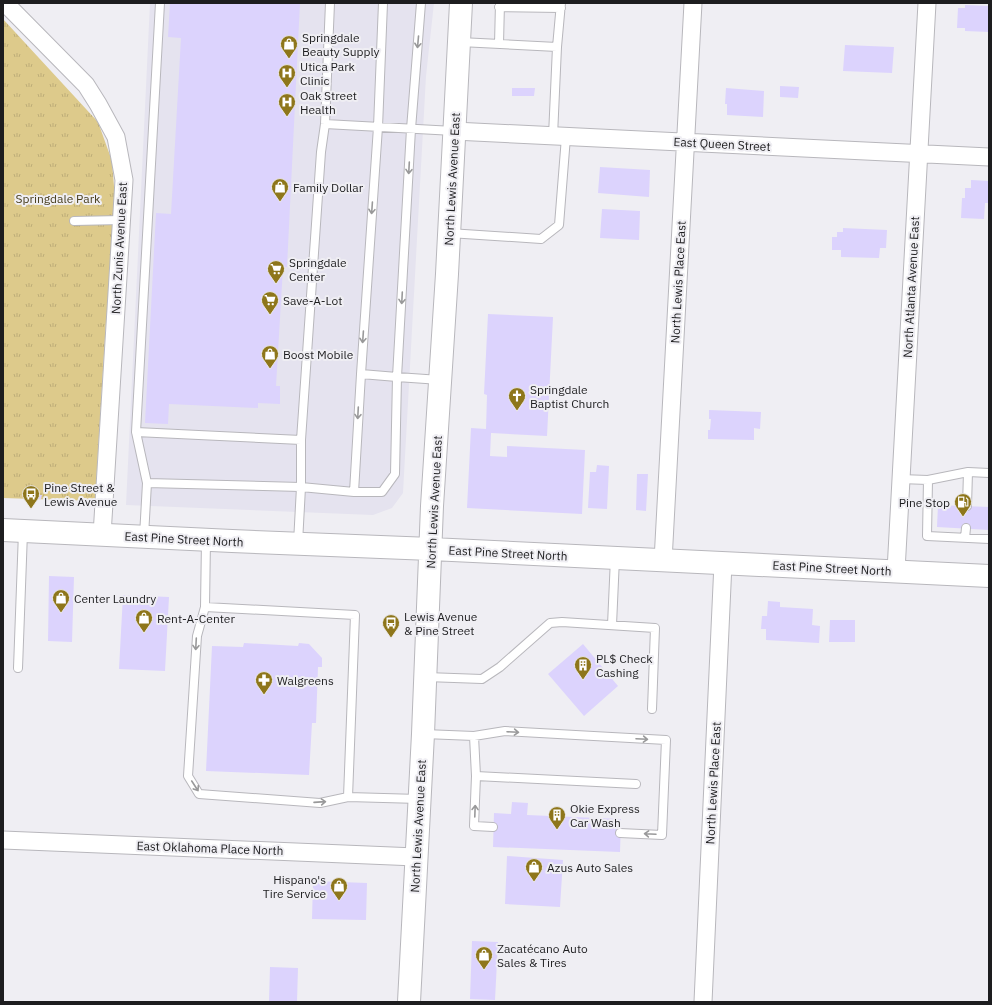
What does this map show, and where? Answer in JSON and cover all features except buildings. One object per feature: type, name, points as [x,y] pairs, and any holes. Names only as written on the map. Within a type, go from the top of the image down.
[{"type":"main road","name":"North Lewis Avenue East","points":[[409,1002],[423,734],[432,506],[449,233],[461,3]]},
{"type":"main road","name":"East Pine Street North","points":[[13,530],[989,576]]},
{"type":"street","name":"North Zunis Avenue East","points":[[5,3],[86,85],[116,137],[124,180],[102,535]]},
{"type":"street","name":"North Lewis Place East","points":[[663,561],[693,3]]},
{"type":"street","name":"North Atlanta Avenue East","points":[[896,572],[927,3]]},
{"type":"street","name":"East Queen Street","points":[[454,131],[989,158]]},
{"type":"street","name":"North Lewis Place East","points":[[703,1002],[723,563]]},
{"type":"street","name":"East Oklahoma Place North","points":[[3,840],[416,857]]},
{"type":"lane","points":[[144,537],[147,482],[136,432],[160,3]]},
{"type":"lane","points":[[298,544],[301,440],[321,152],[325,124],[330,3]]},
{"type":"lane","points":[[354,492],[378,127],[383,3]]},
{"type":"lane","points":[[147,482],[300,487],[354,492],[382,492],[395,474],[398,377],[411,129],[421,3]]},
{"type":"lane","points":[[449,233],[541,239],[559,225],[560,136],[557,47],[561,5],[500,5],[499,44]]},
{"type":"lane","points":[[459,42],[557,47]]},
{"type":"lane","points":[[325,124],[454,131]]},
{"type":"lane","points":[[74,221],[121,220]]},
{"type":"lane","points":[[361,374],[440,380]]},
{"type":"lane","points":[[136,432],[301,440]]},
{"type":"lane","points":[[900,479],[928,480],[968,472],[989,473]]},
{"type":"lane","points":[[966,506],[968,472]]},
{"type":"lane","points":[[928,480],[927,536],[989,539]]},
{"type":"lane","points":[[965,538],[966,528]]},
{"type":"lane","points":[[13,530],[18,668]]},
{"type":"lane","points":[[206,540],[205,607],[197,636],[188,776],[199,794],[320,802],[348,797],[419,799]]},
{"type":"lane","points":[[612,625],[615,558]]},
{"type":"lane","points":[[205,607],[355,615],[348,797]]},
{"type":"lane","points":[[425,677],[482,679],[500,668],[550,623],[562,622],[655,628],[652,709]]},
{"type":"lane","points":[[423,734],[474,736],[505,732],[666,740],[662,835],[620,833]]},
{"type":"lane","points":[[474,736],[476,776],[474,826],[494,827]]},
{"type":"lane","points":[[476,776],[636,784]]},
{"type":"shaded area","name":"Springdale Center","points":[[150,3],[434,3],[426,76],[403,493],[392,508],[373,515],[126,505]]},
{"type":"green space","name":"Springdale Park","points":[[3,19],[98,122],[112,161],[115,199],[113,253],[106,321],[95,501],[3,498]]},
{"type":"place","name":"Springdale Beauty Supply","points":[[289,59]]},
{"type":"place","name":"Utica Park Clinic","points":[[287,88]]},
{"type":"place","name":"Oak Street Health","points":[[287,117]]},
{"type":"place","name":"Family Dollar","points":[[280,202]]},
{"type":"place","name":"Springdale Center","points":[[276,284]]},
{"type":"place","name":"Save-A-Lot","points":[[270,315]]},
{"type":"place","name":"Boost Mobile","points":[[270,369]]},
{"type":"place","name":"Springdale Baptist Church","points":[[517,411]]},
{"type":"place","name":"Pine Street & Lewis Avenue","points":[[31,509]]},
{"type":"place","name":"Pine Stop","points":[[963,517]]},
{"type":"place","name":"Center Laundry","points":[[61,613]]},
{"type":"place","name":"Rent-A-Center","points":[[144,633]]},
{"type":"place","name":"Lewis Avenue & Pine Street","points":[[391,638]]},
{"type":"place","name":"PL$ Check Cashing","points":[[583,680]]},
{"type":"place","name":"Walgreens","points":[[264,695]]},
{"type":"place","name":"Okie Express Car Wash","points":[[557,830]]},
{"type":"place","name":"Azus Auto Sales","points":[[534,882]]},
{"type":"place","name":"Hispano's Tire Service","points":[[339,901]]},
{"type":"place","name":"Zacatécano Auto Sales & Tires","points":[[484,970]]}]
